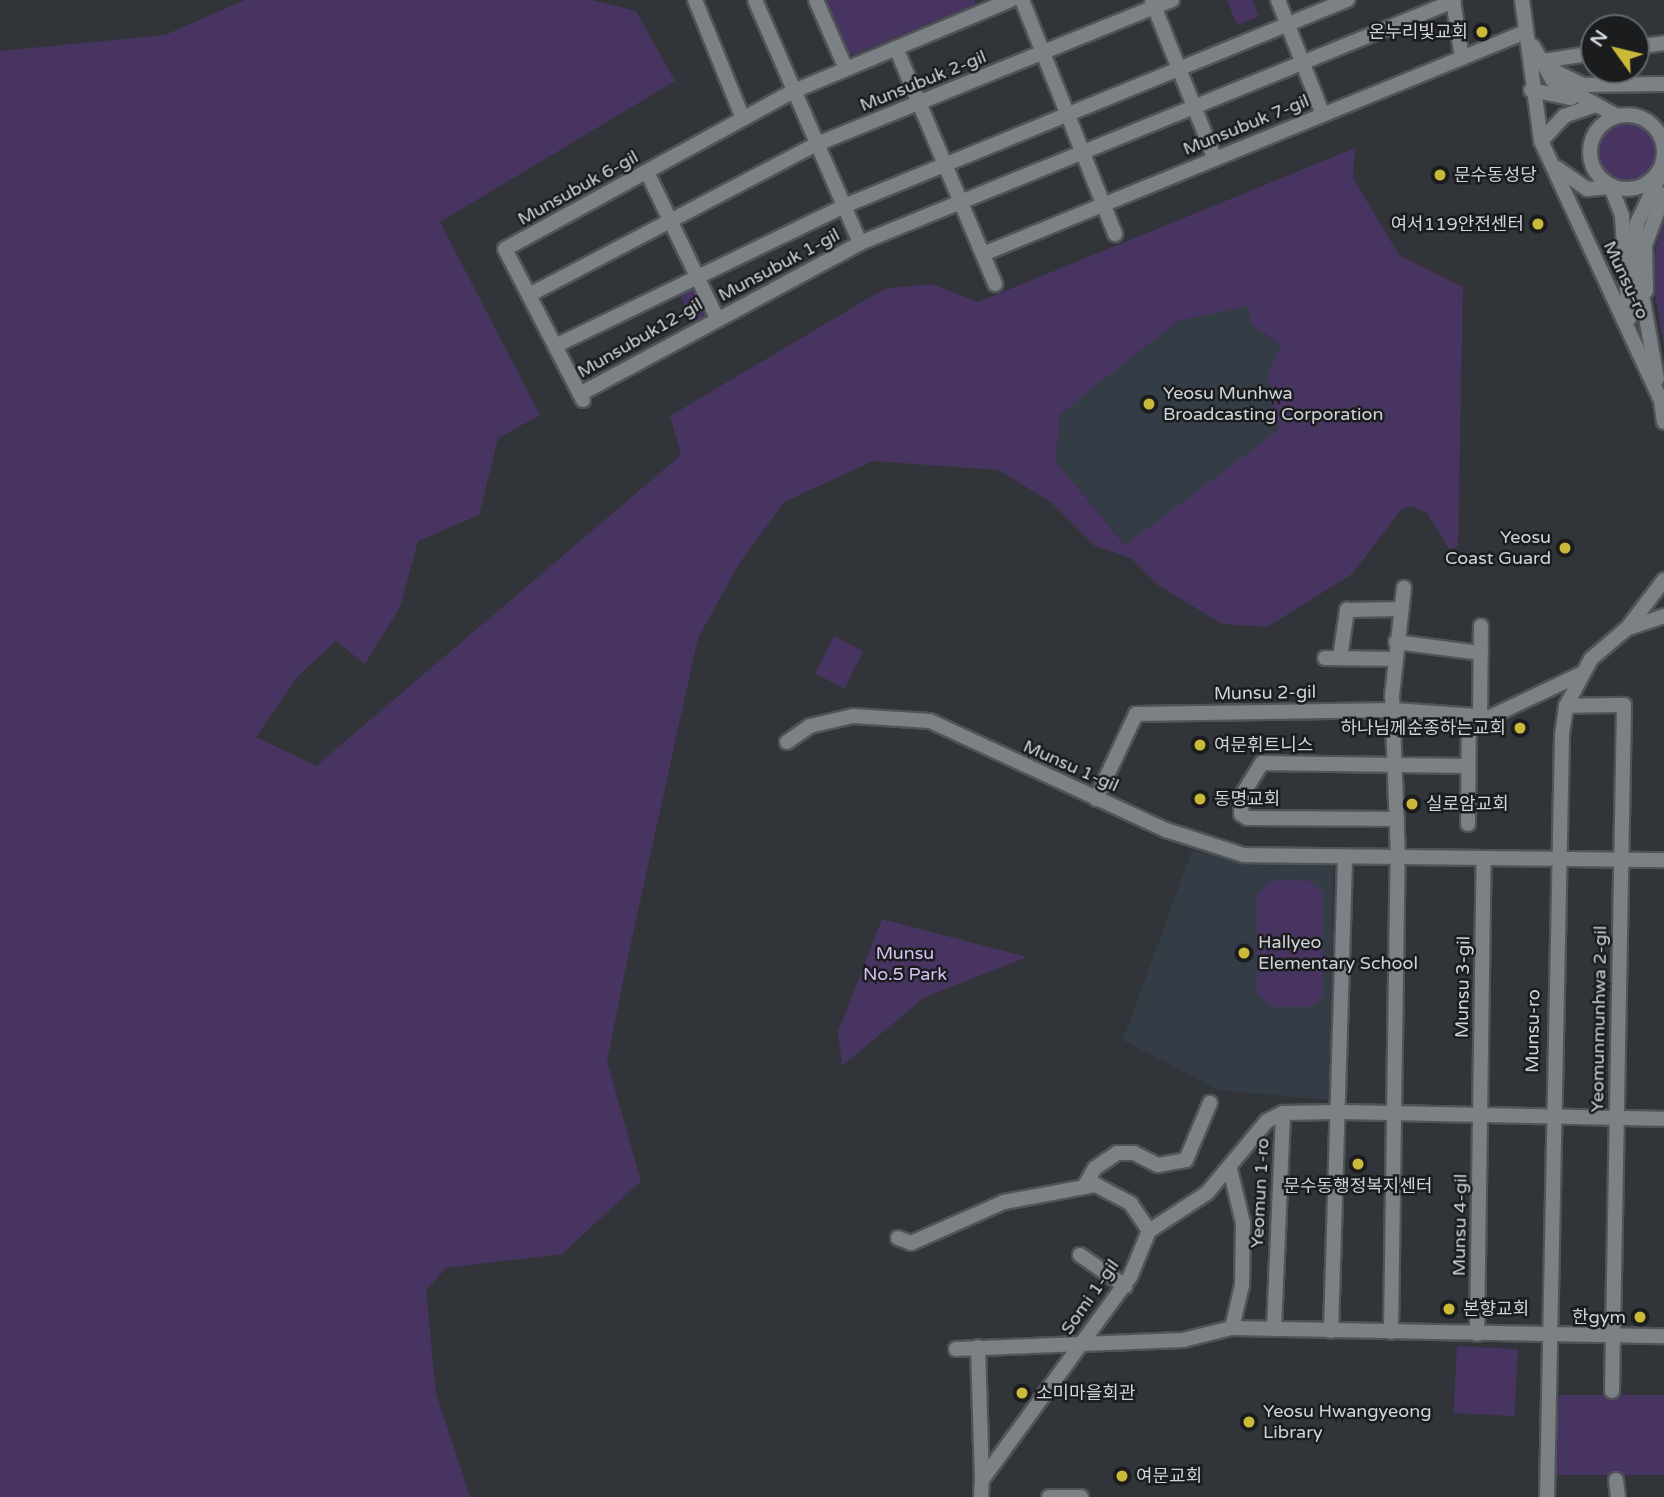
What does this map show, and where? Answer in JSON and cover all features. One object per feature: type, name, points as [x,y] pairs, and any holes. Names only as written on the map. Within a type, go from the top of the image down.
[{"type":"street","points":[[695,0],[743,118]]},
{"type":"street","name":"Munsubuk 1-gil","points":[[718,320],[860,243],[755,0]]},
{"type":"street","points":[[816,0],[846,69]]},
{"type":"street","name":"Munsubuk 6-gil","points":[[581,397],[505,249],[794,91],[1012,0]]},
{"type":"street","points":[[1023,0],[1115,234]]},
{"type":"street","name":"Munsubuk 2-gil","points":[[817,144],[1153,4],[1172,0]]},
{"type":"street","points":[[1278,0],[1323,115]]},
{"type":"street","points":[[844,206],[1347,0]]},
{"type":"street","points":[[1522,0],[1525,25],[1537,62],[1579,100]]},
{"type":"street","points":[[860,243],[1453,1],[1462,58]]},
{"type":"street","points":[[1153,4],[1215,159]]},
{"type":"street","name":"Munsubuk 7-gil","points":[[983,254],[1462,58],[1525,25]]},
{"type":"street","name":"Munsu-ro","points":[[1525,25],[1531,90],[1541,141],[1663,401],[1664,422]]},
{"type":"street","points":[[895,48],[995,284]]},
{"type":"street","points":[[1537,62],[1580,55]]},
{"type":"street","points":[[1537,62],[1583,85],[1664,84]]},
{"type":"street","points":[[1531,90],[1579,100],[1617,116],[1658,124],[1664,147],[1662,169],[1637,223],[1634,254],[1663,401]]},
{"type":"street","points":[[1541,141],[1564,116],[1594,106]]},
{"type":"street","points":[[1617,116],[1598,129],[1590,150],[1595,172],[1611,187],[1622,216],[1622,276],[1633,339]]},
{"type":"street","points":[[529,295],[817,144]]},
{"type":"street","points":[[1550,159],[1581,187],[1634,189],[1662,169]]},
{"type":"street","name":"Munsubuk12-gil","points":[[581,397],[718,320],[647,172]]},
{"type":"street","points":[[1651,345],[1645,245],[1664,194]]},
{"type":"street","name":"Munsubuk 1-gil","points":[[698,277],[844,206]]},
{"type":"street","name":"Munsubuk12-gil","points":[[555,346],[698,277]]},
{"type":"street","points":[[1626,629],[1664,580]]},
{"type":"street","points":[[1391,1332],[1398,859],[1395,659],[1404,588]]},
{"type":"street","points":[[1395,659],[1333,658],[1347,610],[1401,609]]},
{"type":"street","name":"Munsu-ro","points":[[1547,1497],[1555,859],[1566,706],[1581,674],[1626,629],[1664,617]]},
{"type":"street","points":[[1468,824],[1468,766],[1482,626]]},
{"type":"street","points":[[1396,642],[1481,653]]},
{"type":"street","name":"Munsu 2-gil","points":[[1096,799],[1136,714],[1395,710],[1474,716],[1581,674]]},
{"type":"street","name":"Yeomunmunhwa 2-gil","points":[[1566,706],[1624,705],[1612,1391]]},
{"type":"street","name":"Munsu 1-gil","points":[[787,742],[810,726],[845,717],[930,721],[1096,799],[1224,850],[1345,858],[1664,860]]},
{"type":"street","points":[[1397,819],[1247,818],[1241,813],[1244,788],[1262,763],[1468,766]]},
{"type":"street","points":[[1331,1331],[1345,858]]},
{"type":"street","name":"Munsu 3-gil","points":[[1480,1116],[1484,859]]},
{"type":"street","points":[[1084,1187],[1096,1168],[1118,1153],[1135,1153],[1158,1165],[1186,1160],[1210,1103]]},
{"type":"street","points":[[898,1238],[911,1243],[1004,1202],[1084,1187],[1119,1194],[1149,1231],[1186,1211],[1230,1169],[1264,1123],[1283,1113],[1664,1119]]},
{"type":"street","name":"Yeomun 1-ro","points":[[1274,1329],[1283,1113]]},
{"type":"street","name":"Munsu 4-gil","points":[[1477,1334],[1480,1116]]},
{"type":"street","points":[[1230,1169],[1243,1223],[1242,1285],[1233,1328]]},
{"type":"street","name":"Somi 1-gil","points":[[982,1480],[1061,1379],[1082,1340],[1125,1286],[1149,1231]]},
{"type":"street","points":[[1080,1255],[1125,1286]]},
{"type":"street","points":[[956,1349],[1082,1340],[1183,1340],[1233,1328],[1547,1336],[1664,1336]]},
{"type":"street","points":[[978,1347],[981,1497]]},
{"type":"street","points":[[1616,1480],[1618,1497]]},
{"type":"street","points":[[1049,1497],[1081,1497]]},
{"type":"shaded area","points":[[1249,305],[1265,335],[1281,345],[1267,376],[1279,429],[1126,545],[1056,462],[1060,413],[1178,321]]},
{"type":"shaded area","name":"Hallyeo Elementary School","points":[[1192,851],[1240,861],[1333,865],[1331,1100],[1219,1090],[1123,1040]]},
{"type":"green space","points":[[245,0],[592,0],[636,11],[675,81],[440,222],[540,415],[498,438],[479,515],[418,541],[400,607],[365,664],[336,641],[299,675],[256,737],[316,766],[681,455],[670,416],[884,289],[931,284],[978,302],[1355,148],[1353,178],[1399,255],[1463,287],[1458,546],[1450,550],[1427,513],[1411,506],[1401,510],[1352,574],[1267,627],[1222,624],[1158,585],[1131,558],[1095,546],[1052,503],[999,470],[873,461],[784,502],[739,564],[698,638],[627,961],[607,1061],[641,1181],[562,1254],[446,1268],[426,1290],[436,1393],[470,1497],[0,1497],[0,51],[165,35]],"holes":[[[1248,306],[1251,324],[1281,345],[1267,376],[1279,429],[1125,545],[1056,462],[1060,414],[1178,321]]]},
{"type":"green space","points":[[823,0],[974,0],[976,4],[853,55],[845,52]]},
{"type":"green space","points":[[1227,0],[1252,0],[1259,16],[1237,25]]},
{"type":"green space","points":[[1627,123],[1638,125],[1651,136],[1656,152],[1654,163],[1643,176],[1627,181],[1616,179],[1603,168],[1598,152],[1600,141],[1611,128]]},
{"type":"green space","points":[[1664,210],[1664,344],[1651,273]]},
{"type":"green space","points":[[692,282],[713,315],[696,327],[677,289]]},
{"type":"green space","points":[[834,636],[863,651],[844,688],[815,673]]},
{"type":"green space","points":[[1307,880],[1323,892],[1323,995],[1311,1007],[1271,1007],[1257,994],[1256,896],[1270,881]]},
{"type":"green space","name":"Munsu No.5 Park","points":[[882,919],[1027,957],[925,997],[842,1066],[838,1032]]},
{"type":"green space","points":[[1457,1346],[1518,1349],[1514,1416],[1453,1413]]},
{"type":"green space","points":[[1552,1395],[1664,1395],[1664,1475],[1552,1475]]},
{"type":"place","name":"온누리빛교회","points":[[1482,32]]},
{"type":"place","name":"문수동성당","points":[[1440,175]]},
{"type":"place","name":"여서119안전센터","points":[[1538,224]]},
{"type":"place","name":"Yeosu Munhwa Broadcasting Corporation","points":[[1149,404]]},
{"type":"place","name":"Yeosu Coast Guard","points":[[1565,548]]},
{"type":"place","name":"하나님께순종하는교회","points":[[1520,728]]},
{"type":"place","name":"여문휘트니스","points":[[1200,745]]},
{"type":"place","name":"동명교회","points":[[1200,799]]},
{"type":"place","name":"실로암교회","points":[[1412,804]]},
{"type":"place","name":"Hallyeo Elementary School","points":[[1244,953]]},
{"type":"place","name":"문수동행정복지센터","points":[[1358,1164]]},
{"type":"place","name":"본향교회","points":[[1449,1309]]},
{"type":"place","name":"한gym","points":[[1640,1317]]},
{"type":"place","name":"소미마을회관","points":[[1022,1393]]},
{"type":"place","name":"Yeosu Hwangyeong Library","points":[[1249,1422]]},
{"type":"place","name":"여문교회","points":[[1122,1476]]}]
